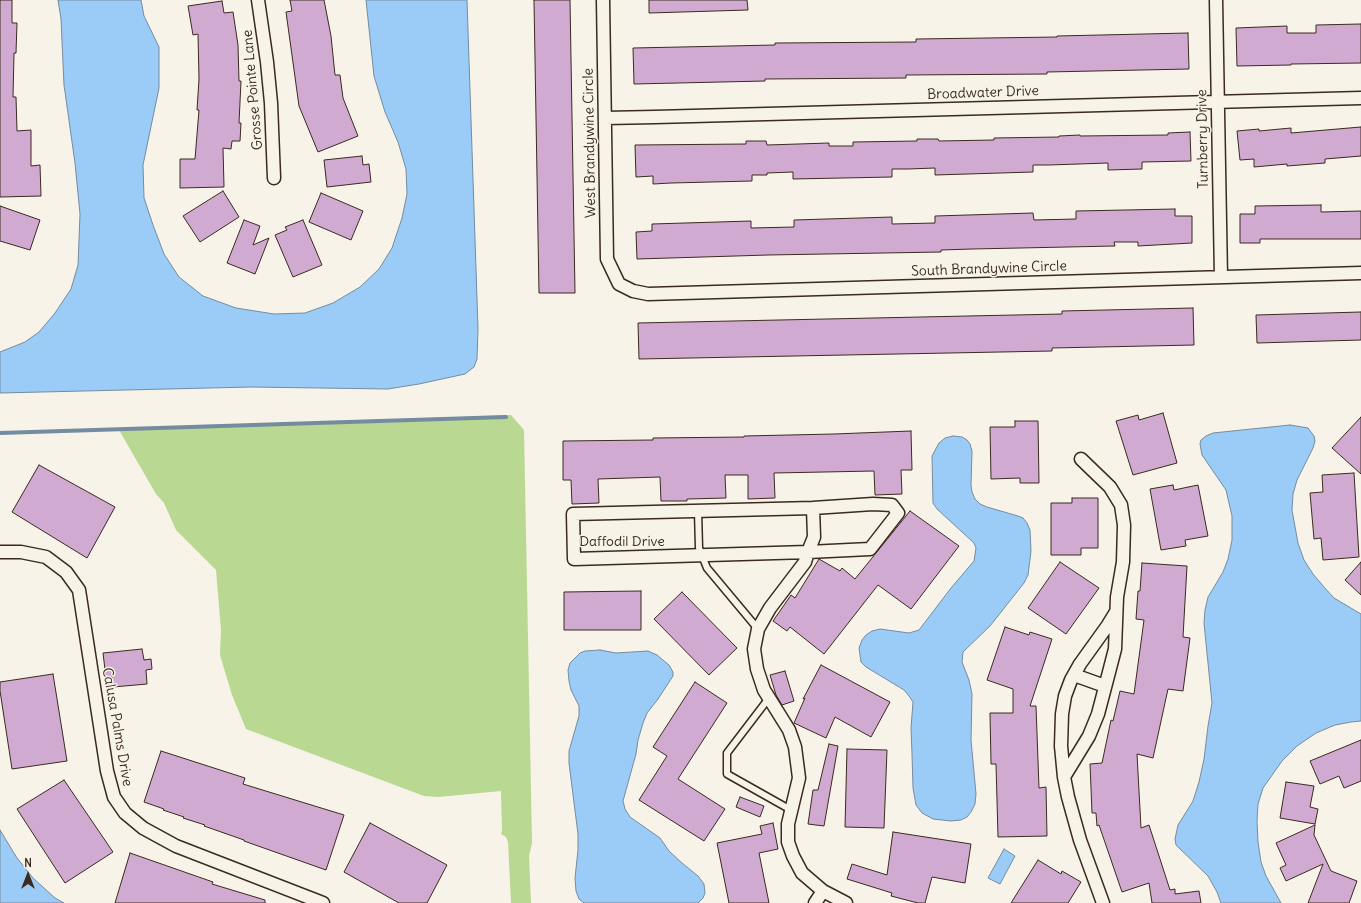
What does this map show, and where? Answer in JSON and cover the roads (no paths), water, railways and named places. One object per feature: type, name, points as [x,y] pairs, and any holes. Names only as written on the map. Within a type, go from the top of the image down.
[{"type":"street","name":"Grosse Pointe Lane","points":[[258,0],[271,103],[274,178]]},
{"type":"street","name":"West Brandywine Circle","points":[[603,0],[608,258],[619,284]]},
{"type":"street","name":"Turnberry Drive","points":[[1216,0],[1221,277]]},
{"type":"street","name":"Broadwater Drive","points":[[605,118],[655,118],[1361,98]]},
{"type":"street","name":"South Brandywine Circle","points":[[619,284],[633,291],[648,294],[1361,273]]},
{"type":"street","points":[[1064,777],[1089,736],[1098,714],[1115,649],[1117,598],[1123,562],[1124,525],[1121,505],[1110,487],[1081,458]]},
{"type":"street","name":"Daffodil Drive","points":[[879,504],[892,505],[898,513],[870,549],[702,556],[574,559],[573,514],[813,508],[879,504]]},
{"type":"street","points":[[813,508],[814,537],[805,562],[770,608],[758,629],[754,649],[757,669],[764,690],[790,730],[795,747],[800,778],[788,824],[788,842],[793,856],[802,873],[824,891],[846,903]]},
{"type":"street","name":"Calusa Palms Drive","points":[[0,552],[21,552],[46,557],[66,572],[79,590],[107,771],[114,797],[125,813],[143,828],[176,846],[323,903]]},
{"type":"street","points":[[1104,903],[1080,840],[1064,777],[1061,746],[1062,714],[1065,696],[1074,674],[1116,611]]},
{"type":"street","points":[[1074,674],[1105,686]]},
{"type":"street","points":[[815,903],[824,891]]},
{"type":"lane","points":[[698,511],[699,548],[707,568],[758,629]]},
{"type":"lane","points":[[769,698],[727,753],[727,774],[791,810]]},
{"type":"water","points":[[58,0],[141,0],[144,16],[159,47],[159,88],[143,165],[144,198],[164,254],[179,277],[203,296],[236,308],[274,314],[305,313],[333,303],[360,287],[379,269],[392,248],[402,218],[407,194],[406,169],[398,142],[385,112],[374,76],[366,0],[467,0],[478,329],[477,359],[474,367],[465,374],[388,389],[251,387],[0,393],[0,352],[25,342],[39,332],[55,313],[71,289],[78,265],[80,214],[75,163],[64,85],[61,19]]},
{"type":"water","points":[[1290,425],[1308,428],[1314,436],[1315,441],[1297,480],[1293,494],[1292,510],[1298,543],[1304,560],[1313,574],[1334,598],[1361,614],[1361,721],[1335,725],[1316,733],[1297,746],[1282,761],[1263,788],[1258,804],[1257,821],[1261,862],[1266,876],[1281,903],[1221,903],[1208,876],[1176,845],[1175,839],[1178,825],[1193,801],[1204,759],[1212,703],[1204,623],[1205,610],[1208,597],[1223,572],[1228,559],[1232,540],[1232,516],[1226,490],[1202,455],[1200,444],[1201,440],[1213,433]]},
{"type":"water","points":[[953,436],[962,437],[970,444],[972,451],[971,485],[975,499],[980,504],[987,507],[1023,518],[1030,530],[1031,551],[1028,575],[1024,583],[990,626],[963,652],[962,662],[969,680],[972,694],[971,740],[976,794],[975,804],[967,817],[961,820],[951,821],[933,819],[922,813],[916,805],[913,788],[911,728],[913,702],[904,690],[866,667],[861,662],[859,648],[862,640],[872,631],[880,629],[909,633],[919,630],[974,561],[976,548],[974,543],[937,509],[933,503],[932,456],[939,443],[945,438]]},
{"type":"water","points":[[600,650],[616,653],[648,651],[657,655],[669,665],[673,672],[673,676],[647,713],[643,723],[623,801],[625,809],[630,817],[660,838],[669,851],[698,876],[704,884],[705,893],[703,898],[698,903],[584,903],[579,899],[576,891],[575,878],[578,834],[569,763],[569,751],[579,716],[579,706],[571,690],[568,670],[570,663],[580,653],[585,651]]},
{"type":"water","points":[[0,830],[17,858],[33,878],[55,898],[64,903],[0,903]]},
{"type":"water","points":[[1004,849],[1015,856],[1000,884],[988,878]]},
{"type":"waterway","points":[[0,433],[506,417]]}]
